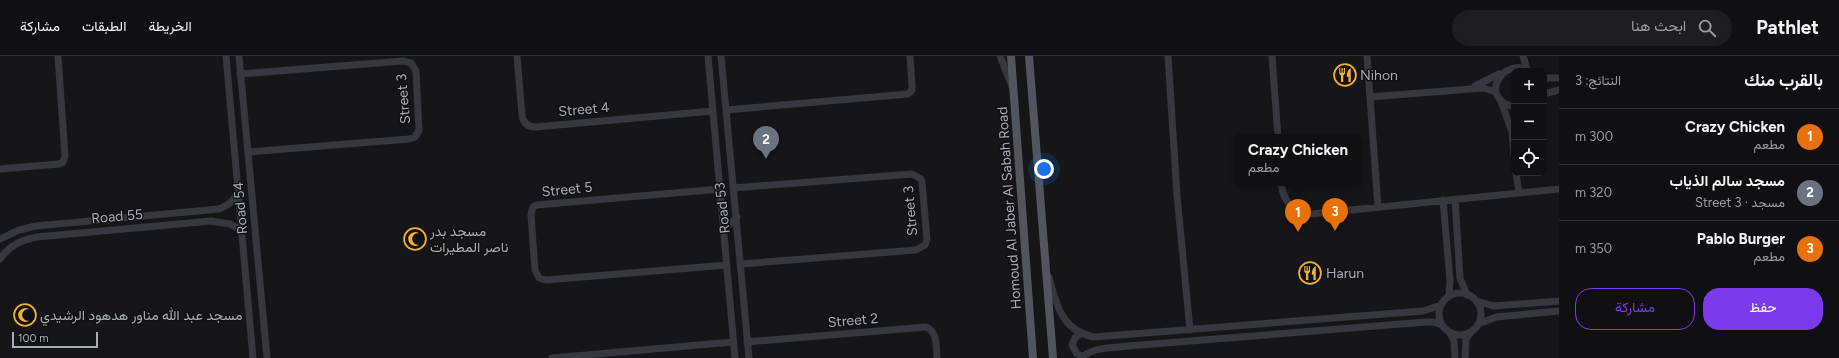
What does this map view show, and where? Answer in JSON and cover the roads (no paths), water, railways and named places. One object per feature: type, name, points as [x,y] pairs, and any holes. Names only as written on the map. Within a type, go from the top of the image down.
[{"type":"main road","name":"Homoud Al Jaber Al Sabah Road","points":[[1011,56],[1033,358]]},
{"type":"main road","points":[[1029,56],[1053,358]]},
{"type":"street","points":[[0,169],[59,164],[63,162],[65,156],[58,56]]},
{"type":"street","name":"Road 54","points":[[226,56],[253,358]]},
{"type":"street","name":"Road 54","points":[[239,56],[267,358]]},
{"type":"street","name":"Street 4","points":[[517,56],[522,118],[526,124],[532,127],[713,111]]},
{"type":"street","name":"Road 53","points":[[708,56],[735,358]]},
{"type":"street","name":"Road 53","points":[[721,56],[749,358]]},
{"type":"street","points":[[726,110],[905,95],[912,90],[910,56]]},
{"type":"street","points":[[1000,56],[1013,91]]},
{"type":"street","points":[[1168,56],[1177,195],[1190,330]]},
{"type":"street","points":[[1272,56],[1278,134]]},
{"type":"street","points":[[1366,56],[1378,206]]},
{"type":"street","points":[[1512,66],[1518,56]]},
{"type":"street","points":[[1523,56],[1528,68]]},
{"type":"street","name":"Street 3","points":[[240,74],[403,61],[411,63],[416,71],[419,130],[415,137],[409,139],[248,152]]},
{"type":"street","points":[[1468,89],[1484,83],[1503,70],[1512,66],[1524,68]]},
{"type":"street","points":[[1499,74],[1495,86],[1496,92],[1501,100],[1511,129]]},
{"type":"street","points":[[1547,78],[1559,78]]},
{"type":"street","points":[[1370,97],[1483,88],[1496,92]]},
{"type":"street","points":[[1547,93],[1559,90]]},
{"type":"street","points":[[1501,100],[1511,105]]},
{"type":"street","name":"Street 3","points":[[733,188],[912,174],[921,179],[922,182],[927,240],[925,245],[916,250],[741,264]]},
{"type":"street","points":[[1516,176],[1519,192]]},
{"type":"street","points":[[1282,186],[1283,195],[1290,205],[1294,209],[1306,214],[1559,189]]},
{"type":"street","name":"Street 5","points":[[720,189],[537,205],[533,207],[531,215],[535,270],[539,278],[546,280],[727,265]]},
{"type":"street","name":"Road 55","points":[[0,239],[19,230],[36,226],[212,210],[229,204],[234,200],[238,191]]},
{"type":"street","points":[[1455,199],[1460,278],[1467,295]]},
{"type":"street","points":[[1443,200],[1450,296]]},
{"type":"street","points":[[211,221],[215,214],[212,210]]},
{"type":"street","points":[[723,218],[730,224],[737,217]]},
{"type":"street","name":"Road 55","points":[[0,259],[13,245],[23,240],[37,237],[211,221],[230,224],[242,231]]},
{"type":"street","points":[[724,239],[730,232],[738,236]]},
{"type":"street","points":[[1044,256],[1059,310],[1064,321],[1080,334],[1106,337],[1423,310],[1441,305],[1450,296],[1458,294],[1467,295],[1476,301],[1494,306],[1559,301]]},
{"type":"street","points":[[1476,301],[1481,312],[1478,324]]},
{"type":"street","points":[[1441,305],[1439,318],[1442,325],[1450,333],[1454,341],[1455,358]]},
{"type":"street","points":[[1465,358],[1466,339],[1470,332],[1478,324],[1496,317],[1559,311]]},
{"type":"street","points":[[1080,334],[1074,338],[1072,345],[1074,351],[1082,357],[1100,349],[1128,346],[1426,322],[1442,325]]},
{"type":"street","name":"Street 2","points":[[747,342],[926,327],[934,332],[936,337],[937,358]]},
{"type":"street","points":[[1450,333],[1464,335],[1470,332]]},
{"type":"street","points":[[552,358],[734,342]]},
{"type":"place","name":"Nihon","points":[[1345,75]]},
{"type":"place","name":"مسجد سالم الذياب","points":[[766,159]]},
{"type":"place","name":"Pablo Burger","points":[[1335,231]]},
{"type":"place","name":"Crazy Chicken","points":[[1298,232]]},
{"type":"place","name":"مسجد بدر ناصر المطيرات","points":[[415,239]]},
{"type":"place","name":"Harun","points":[[1310,273]]},
{"type":"place","name":"مسجد عبد الله مناور هدهود الرشيدي","points":[[25,315]]}]
